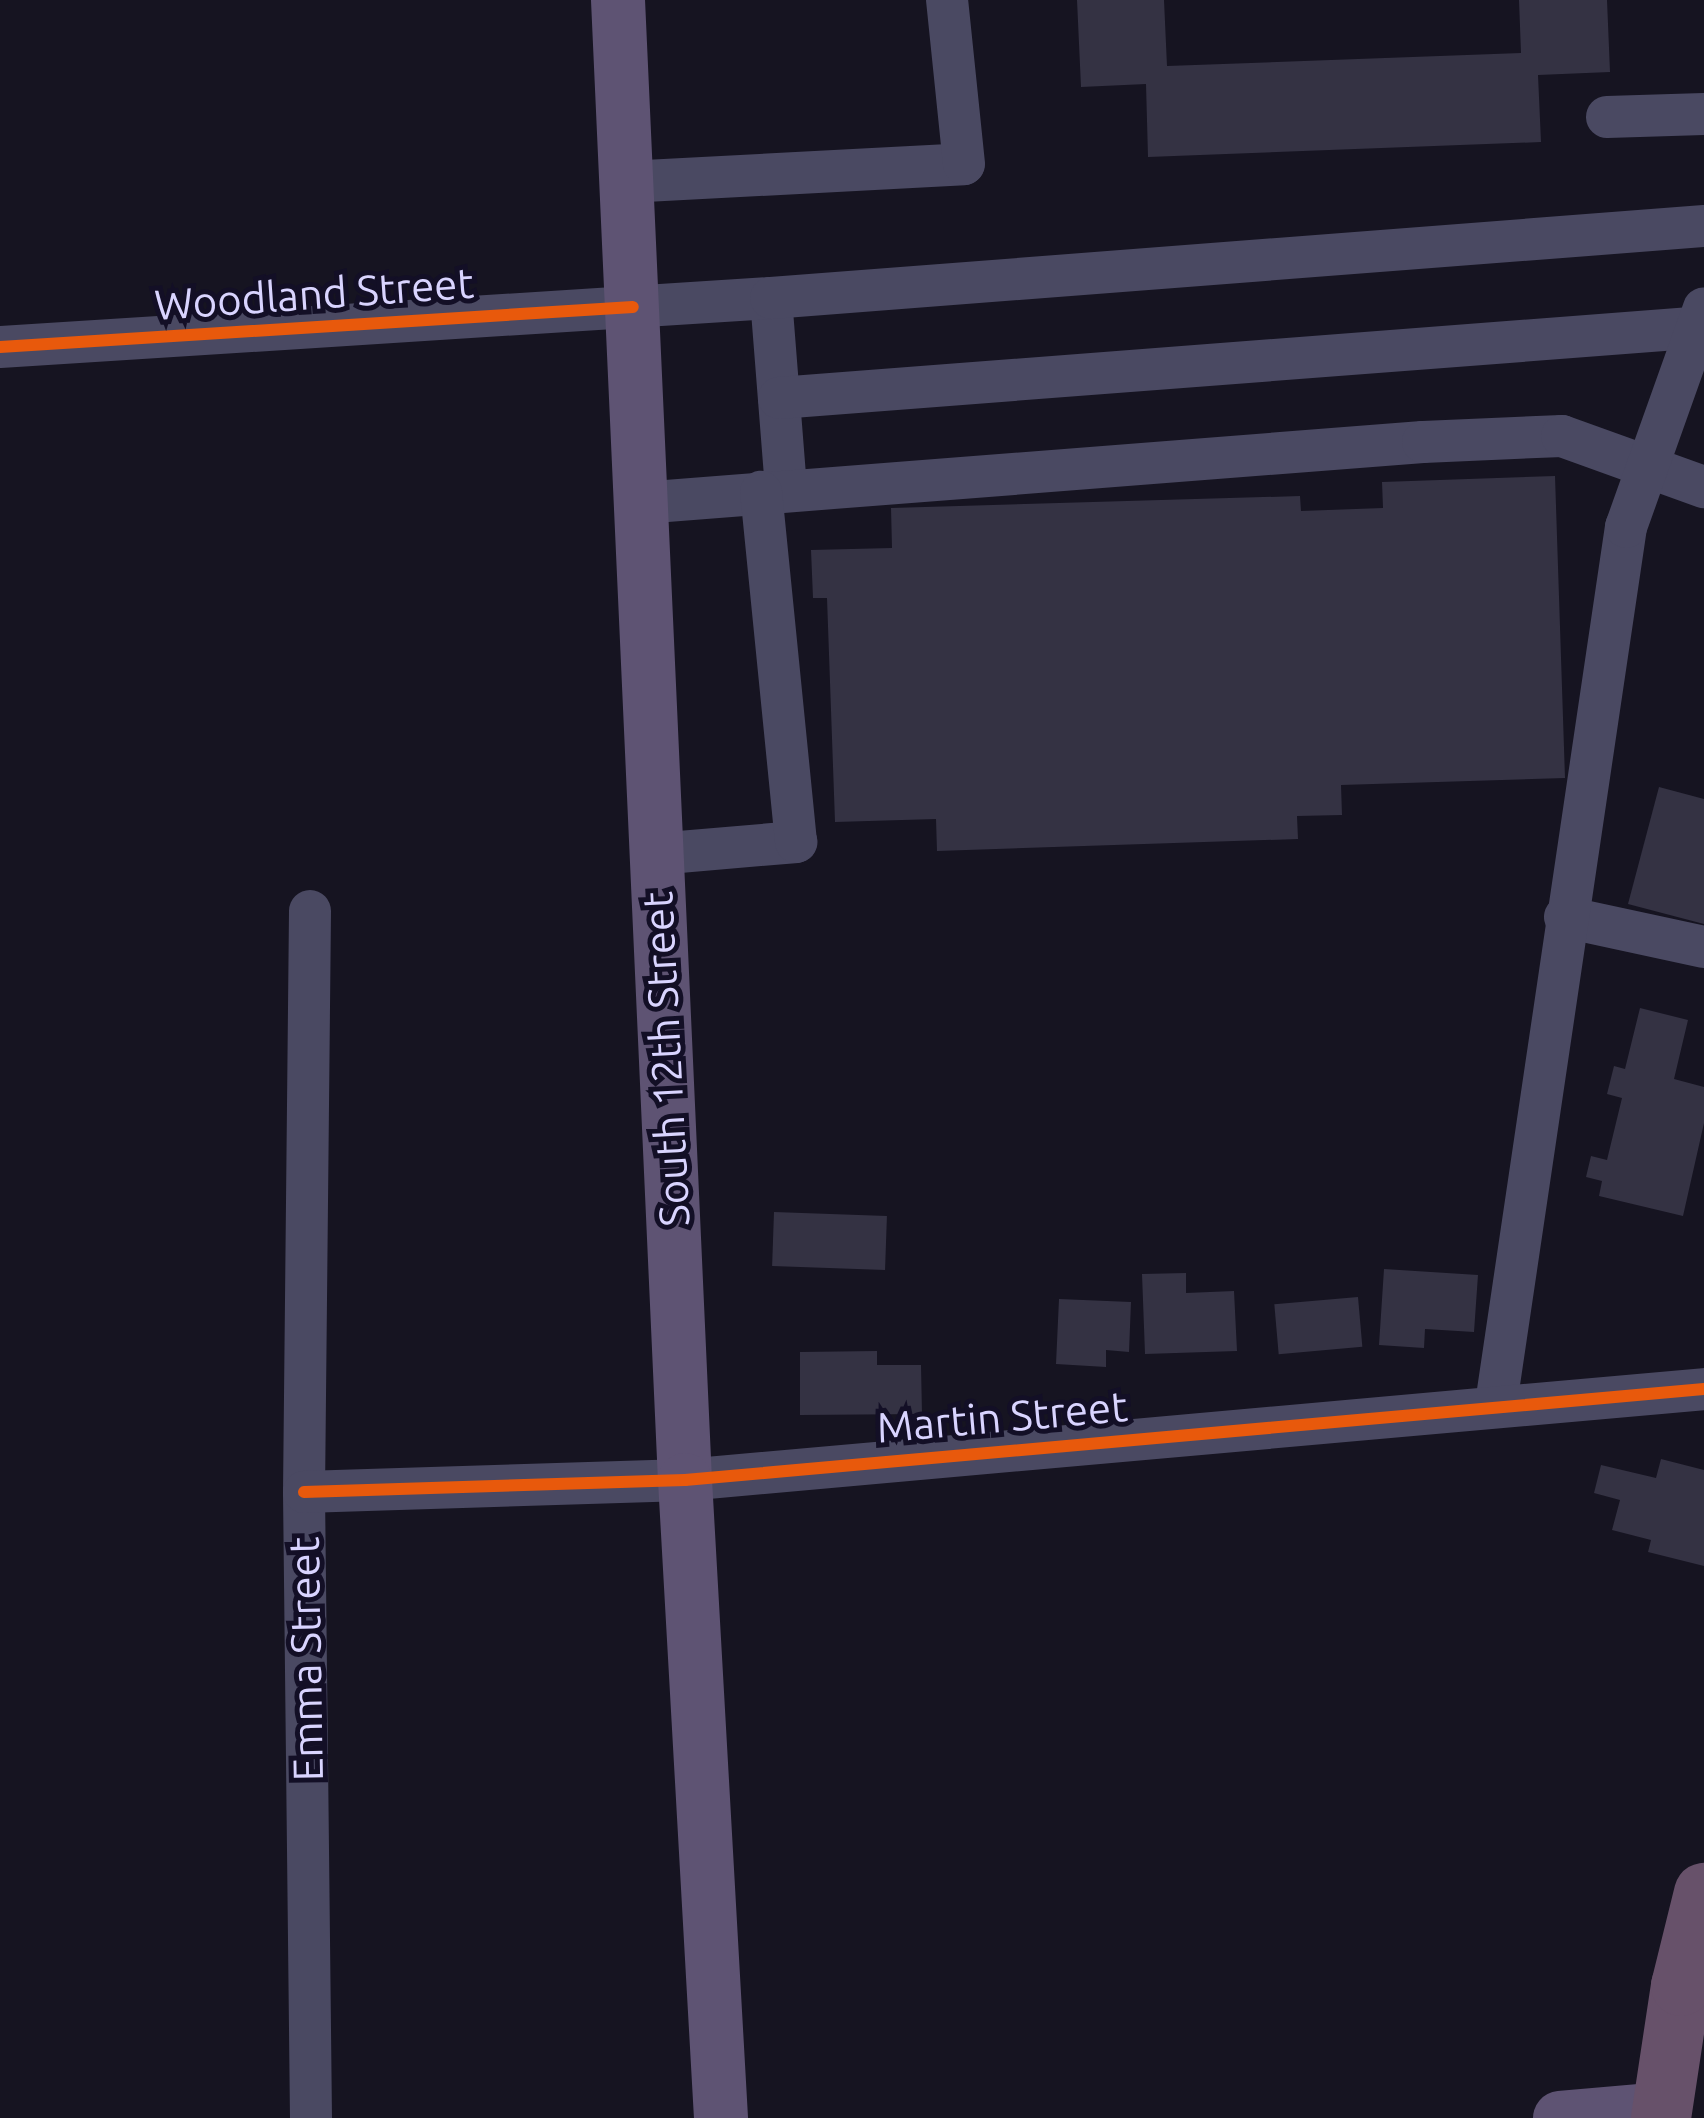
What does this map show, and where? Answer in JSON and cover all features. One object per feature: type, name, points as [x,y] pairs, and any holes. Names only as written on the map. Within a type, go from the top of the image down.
[{"type":"highway","points":[[1661,2113],[1681,1986],[1704,1893]]},
{"type":"main road","name":"South 12th Street","points":[[617,0],[685,1480],[722,2118]]},
{"type":"main road","points":[[1560,2118],[1661,2113]]},
{"type":"street","points":[[626,182],[964,164],[947,0]]},
{"type":"street","points":[[1607,117],[1704,114]]},
{"type":"street","name":"Woodland Street","points":[[0,347],[771,298],[1704,226]]},
{"type":"street","points":[[656,854],[796,842],[774,491],[779,398],[771,298]]},
{"type":"street","points":[[779,398],[1702,320],[1626,527],[1496,1404]]},
{"type":"street","points":[[641,503],[1562,436],[1704,487]]},
{"type":"street","name":"Emma Street","points":[[310,911],[304,1492],[311,2118]]},
{"type":"street","points":[[1565,917],[1704,947]]},
{"type":"street","name":"Martin Street","points":[[304,1492],[685,1480],[1704,1389]]},
{"type":"building","points":[[1077,0],[1164,0],[1167,66],[1521,53],[1519,0],[1607,0],[1610,72],[1538,75],[1541,142],[1148,157],[1146,84],[1081,87]]},
{"type":"building","points":[[1555,476],[1565,778],[1341,785],[1342,815],[1297,816],[1298,839],[937,851],[936,819],[835,822],[827,598],[813,598],[811,550],[892,548],[891,508],[1300,496],[1301,511],[1383,508],[1382,482]]},
{"type":"building","points":[[1659,787],[1704,799],[1704,924],[1628,904]]},
{"type":"building","points":[[1640,1008],[1688,1020],[1674,1079],[1704,1087],[1704,1123],[1683,1216],[1599,1196],[1602,1181],[1586,1177],[1591,1156],[1607,1160],[1622,1098],[1607,1094],[1614,1066],[1625,1069]]},
{"type":"building","points":[[774,1212],[887,1216],[885,1270],[772,1266]]},
{"type":"building","points":[[1384,1269],[1478,1275],[1474,1332],[1425,1329],[1424,1348],[1379,1345]]},
{"type":"building","points":[[1186,1273],[1186,1293],[1234,1291],[1237,1351],[1145,1354],[1142,1274]]},
{"type":"building","points":[[1358,1297],[1362,1347],[1279,1354],[1274,1304]]},
{"type":"building","points":[[1059,1299],[1131,1302],[1129,1352],[1106,1350],[1106,1367],[1056,1364]]},
{"type":"building","points":[[877,1351],[877,1365],[921,1365],[922,1414],[800,1415],[800,1352]]},
{"type":"building","points":[[1661,1459],[1704,1470],[1704,1566],[1648,1552],[1651,1540],[1612,1530],[1620,1500],[1594,1493],[1601,1465],[1656,1478]]},
{"type":"cycle path","points":[[0,347],[633,307]]},
{"type":"cycle path","points":[[304,1492],[685,1480],[1704,1389]]}]
